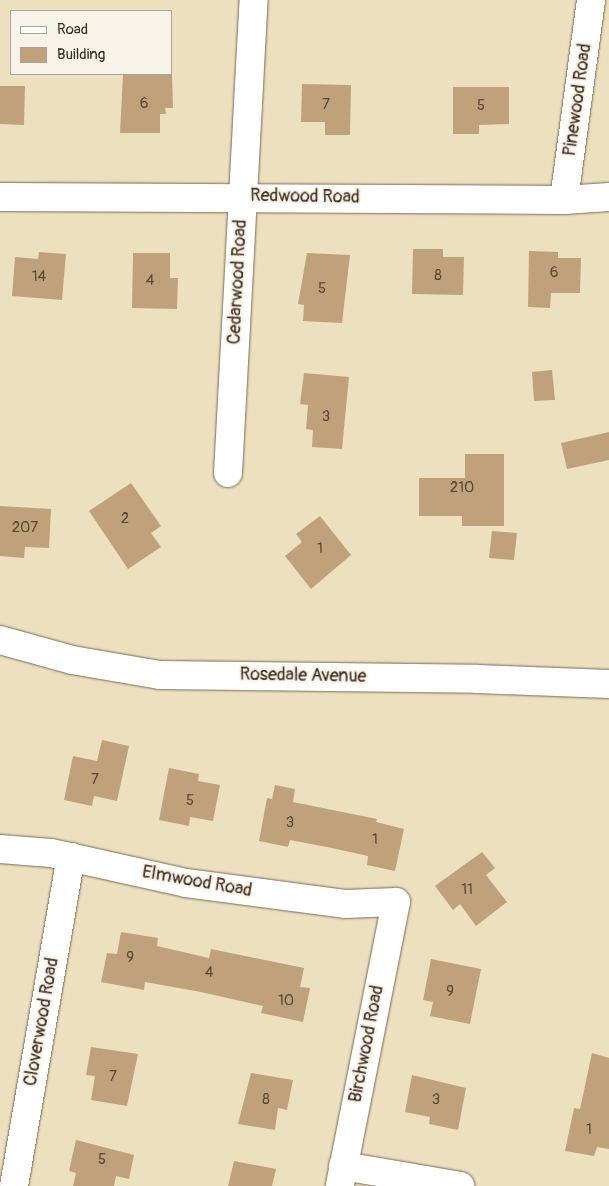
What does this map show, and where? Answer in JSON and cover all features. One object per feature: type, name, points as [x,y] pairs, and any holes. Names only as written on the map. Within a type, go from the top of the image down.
[{"type":"street","name":"Cedarwood Road","points":[[228,474],[254,0]]},
{"type":"street","name":"Pinewood Road","points":[[564,200],[591,0]]},
{"type":"street","name":"Redwood Road","points":[[0,197],[564,200],[609,197]]},
{"type":"street","name":"Rosedale Avenue","points":[[0,640],[72,660],[160,675],[477,679],[609,684]]},
{"type":"street","name":"Elmwood Road","points":[[0,849],[71,857],[186,883],[345,904],[396,902]]},
{"type":"street","name":"Cloverwood Road","points":[[14,1186],[71,857]]},
{"type":"street","name":"Birchwood Road","points":[[341,1176],[396,902]]},
{"type":"street","points":[[341,1176],[460,1186]]},
{"type":"building","points":[[172,74],[173,108],[165,108],[166,114],[160,114],[160,133],[120,133],[123,75]]},
{"type":"building","points":[[302,84],[351,85],[350,135],[325,135],[325,122],[301,122]]},
{"type":"building","points":[[0,86],[25,86],[24,125],[0,124]]},
{"type":"building","points":[[453,87],[509,87],[509,124],[479,125],[479,134],[453,134]]},
{"type":"building","points":[[413,249],[443,249],[443,257],[464,257],[463,295],[412,294]]},
{"type":"building","points":[[529,251],[558,252],[558,258],[581,258],[580,293],[551,293],[550,308],[528,307]]},
{"type":"building","points":[[39,252],[66,254],[62,300],[12,296],[15,257],[38,259]]},
{"type":"building","points":[[133,253],[170,253],[170,278],[178,278],[177,309],[132,308]]},
{"type":"building","points":[[307,253],[350,255],[342,323],[303,321],[304,305],[298,304]]},
{"type":"building","points":[[552,370],[555,400],[534,401],[532,372]]},
{"type":"building","points":[[304,373],[349,377],[342,449],[312,447],[313,430],[306,429],[308,405],[300,404]]},
{"type":"building","points":[[609,432],[609,460],[567,469],[561,443]]},
{"type":"building","points":[[465,454],[504,454],[504,526],[462,526],[462,516],[419,516],[419,478],[465,478]]},
{"type":"building","points":[[131,483],[161,526],[151,533],[161,547],[128,569],[89,511]]},
{"type":"building","points":[[0,506],[51,509],[49,548],[25,547],[24,558],[0,556]]},
{"type":"building","points":[[320,516],[351,555],[311,589],[285,556],[302,542],[296,534]]},
{"type":"building","points":[[492,531],[517,533],[514,560],[489,558]]},
{"type":"building","points":[[102,740],[129,746],[117,801],[94,796],[92,806],[64,800],[73,756],[97,761]]},
{"type":"building","points":[[169,768],[199,774],[198,781],[220,785],[213,821],[190,817],[189,826],[159,820]]},
{"type":"building","points":[[275,785],[295,789],[293,802],[377,819],[376,822],[404,829],[395,871],[367,865],[368,856],[290,840],[288,847],[259,841],[267,798],[272,799]]},
{"type":"building","points":[[482,852],[495,868],[486,875],[507,902],[476,926],[460,904],[453,910],[435,886]]},
{"type":"building","points":[[121,932],[158,938],[157,946],[209,958],[211,949],[304,968],[300,987],[310,988],[303,1022],[261,1013],[263,1006],[201,992],[145,982],[144,990],[101,982],[107,953],[117,954]]},
{"type":"building","points":[[431,959],[481,969],[470,1024],[430,1016],[433,1002],[423,1000]]},
{"type":"building","points":[[91,1047],[138,1054],[127,1106],[91,1100],[95,1076],[86,1075]]},
{"type":"building","points":[[592,1053],[609,1058],[609,1149],[597,1147],[594,1156],[565,1151],[574,1108],[580,1109]]},
{"type":"building","points":[[251,1073],[293,1080],[287,1110],[278,1108],[275,1130],[238,1124]]},
{"type":"building","points":[[412,1075],[466,1088],[458,1130],[429,1124],[430,1117],[405,1112]]},
{"type":"building","points":[[76,1140],[134,1155],[129,1179],[116,1176],[114,1186],[73,1186],[76,1173],[69,1171]]},
{"type":"building","points":[[234,1161],[276,1169],[272,1186],[228,1186]]}]
